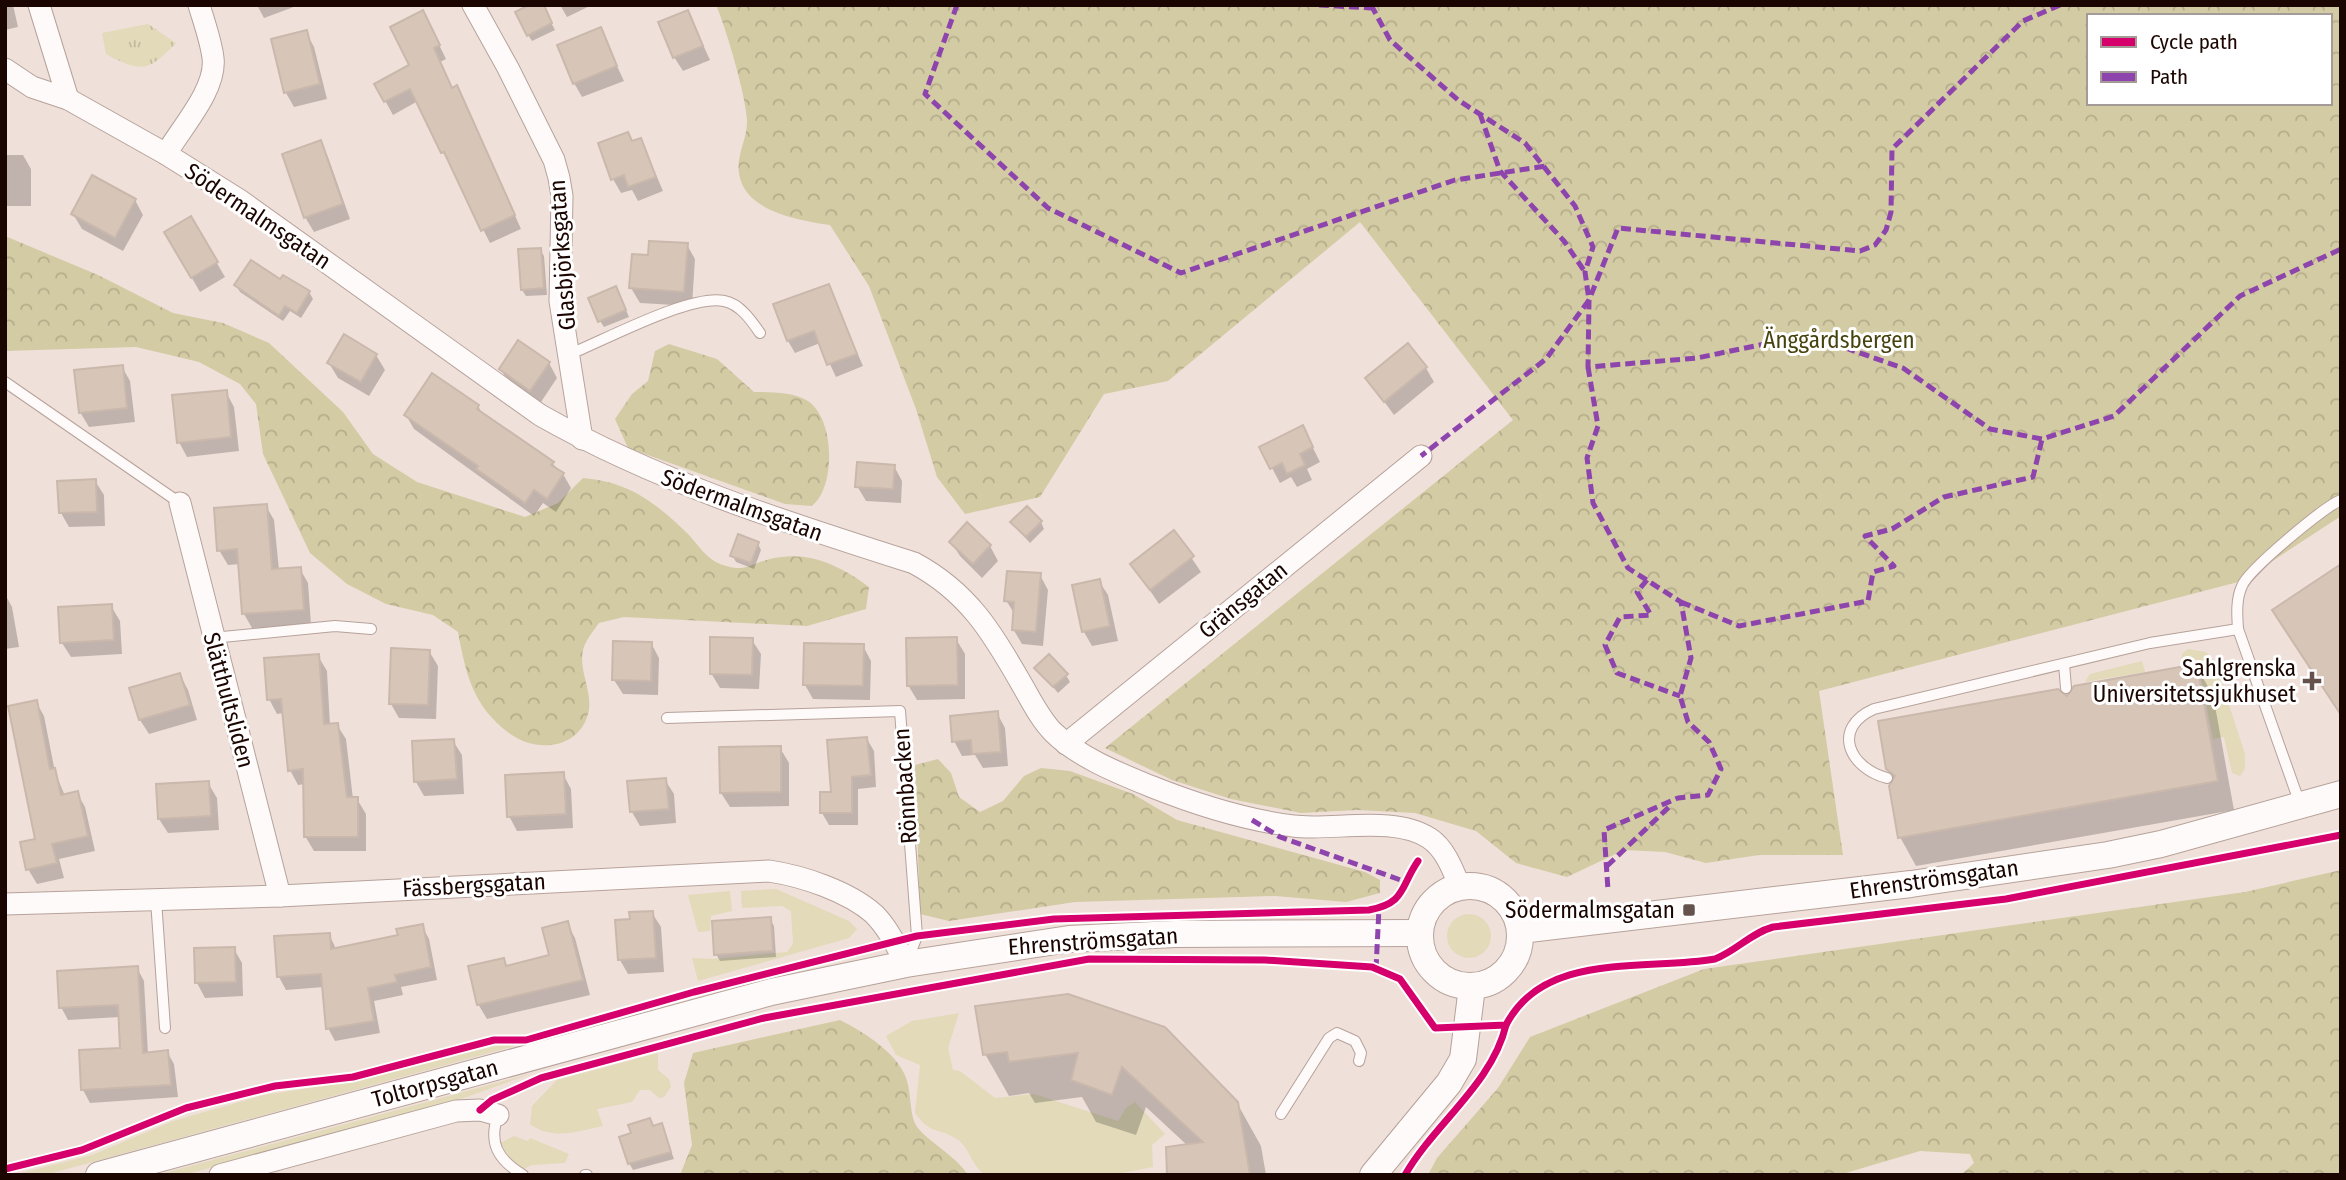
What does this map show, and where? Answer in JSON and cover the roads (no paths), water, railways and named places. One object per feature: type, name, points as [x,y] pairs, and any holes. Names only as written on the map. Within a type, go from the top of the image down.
[{"type":"street","points":[[39,5],[68,99]]},
{"type":"street","points":[[166,154],[205,95],[213,76],[213,58],[199,5]]},
{"type":"street","name":"Glasbjörksgatan","points":[[473,5],[554,160],[559,178],[562,196],[560,301],[582,439]]},
{"type":"street","name":"Södermalmsgatan","points":[[5,69],[32,87],[68,99],[166,154],[292,236],[540,415],[582,439],[639,467],[712,497],[914,564],[936,575],[957,591],[976,611],[1051,731],[1066,744],[1151,786],[1252,820],[1296,827],[1354,825],[1413,831],[1430,838],[1441,851],[1460,887]]},
{"type":"street","name":"Gränsgatan","points":[[1066,744],[1421,456]]},
{"type":"street","name":"Slätthultsliden","points":[[180,503],[212,638],[280,896]]},
{"type":"street","name":"Ehrenströmsgatan","points":[[1521,930],[1911,884],[2108,855],[2161,844],[2341,794]]},
{"type":"street","name":"Fässbergsgatan","points":[[5,904],[280,896],[753,870],[787,874],[846,897],[874,914],[894,940],[906,964]]},
{"type":"street","points":[[1473,886],[1500,895],[1510,904],[1521,930],[1517,957],[1509,969],[1499,978],[1472,987],[1452,984],[1434,972],[1423,954],[1420,933],[1424,915],[1435,900],[1460,887],[1473,886]]},
{"type":"street","name":"Ehrenströmsgatan","points":[[771,992],[906,964],[1069,939],[1175,934],[1420,933]]},
{"type":"street","points":[[1373,1175],[1449,1083],[1463,1059],[1472,987]]},
{"type":"street","name":"Toltorpsgatan","points":[[99,1175],[771,992]]},
{"type":"street","name":"Toltorpsgatan","points":[[220,1175],[456,1111],[480,1110],[498,1115]]},
{"type":"lane","points":[[570,354],[685,306],[708,301],[724,301],[735,306],[748,316],[760,333]]},
{"type":"lane","points":[[5,382],[180,503]]},
{"type":"lane","points":[[2301,806],[2238,629],[2237,605],[2242,584],[2249,574],[2341,500]]},
{"type":"lane","points":[[212,638],[335,626],[371,629]]},
{"type":"lane","points":[[1887,778],[1869,771],[1852,754],[1850,733],[1858,717],[1874,709],[2150,643],[2238,629]]},
{"type":"lane","points":[[2064,664],[2066,688]]},
{"type":"lane","name":"Rönnbacken","points":[[667,718],[900,711],[917,936],[906,964]]},
{"type":"lane","points":[[156,900],[165,1028]]},
{"type":"lane","points":[[1281,1114],[1329,1038],[1337,1033],[1355,1041],[1361,1053],[1359,1061]]},
{"type":"lane","points":[[498,1115],[492,1130],[494,1147],[501,1158],[523,1175]]},
{"type":"place","name":"Sahlgrenska Universitetssjukhuset","points":[[2312,681]]},
{"type":"place","name":"Södermalmsgatan","points":[[1689,910]]},
{"type":"park label","name":"Änggårdsbergen","points":[[1839,340]]}]
